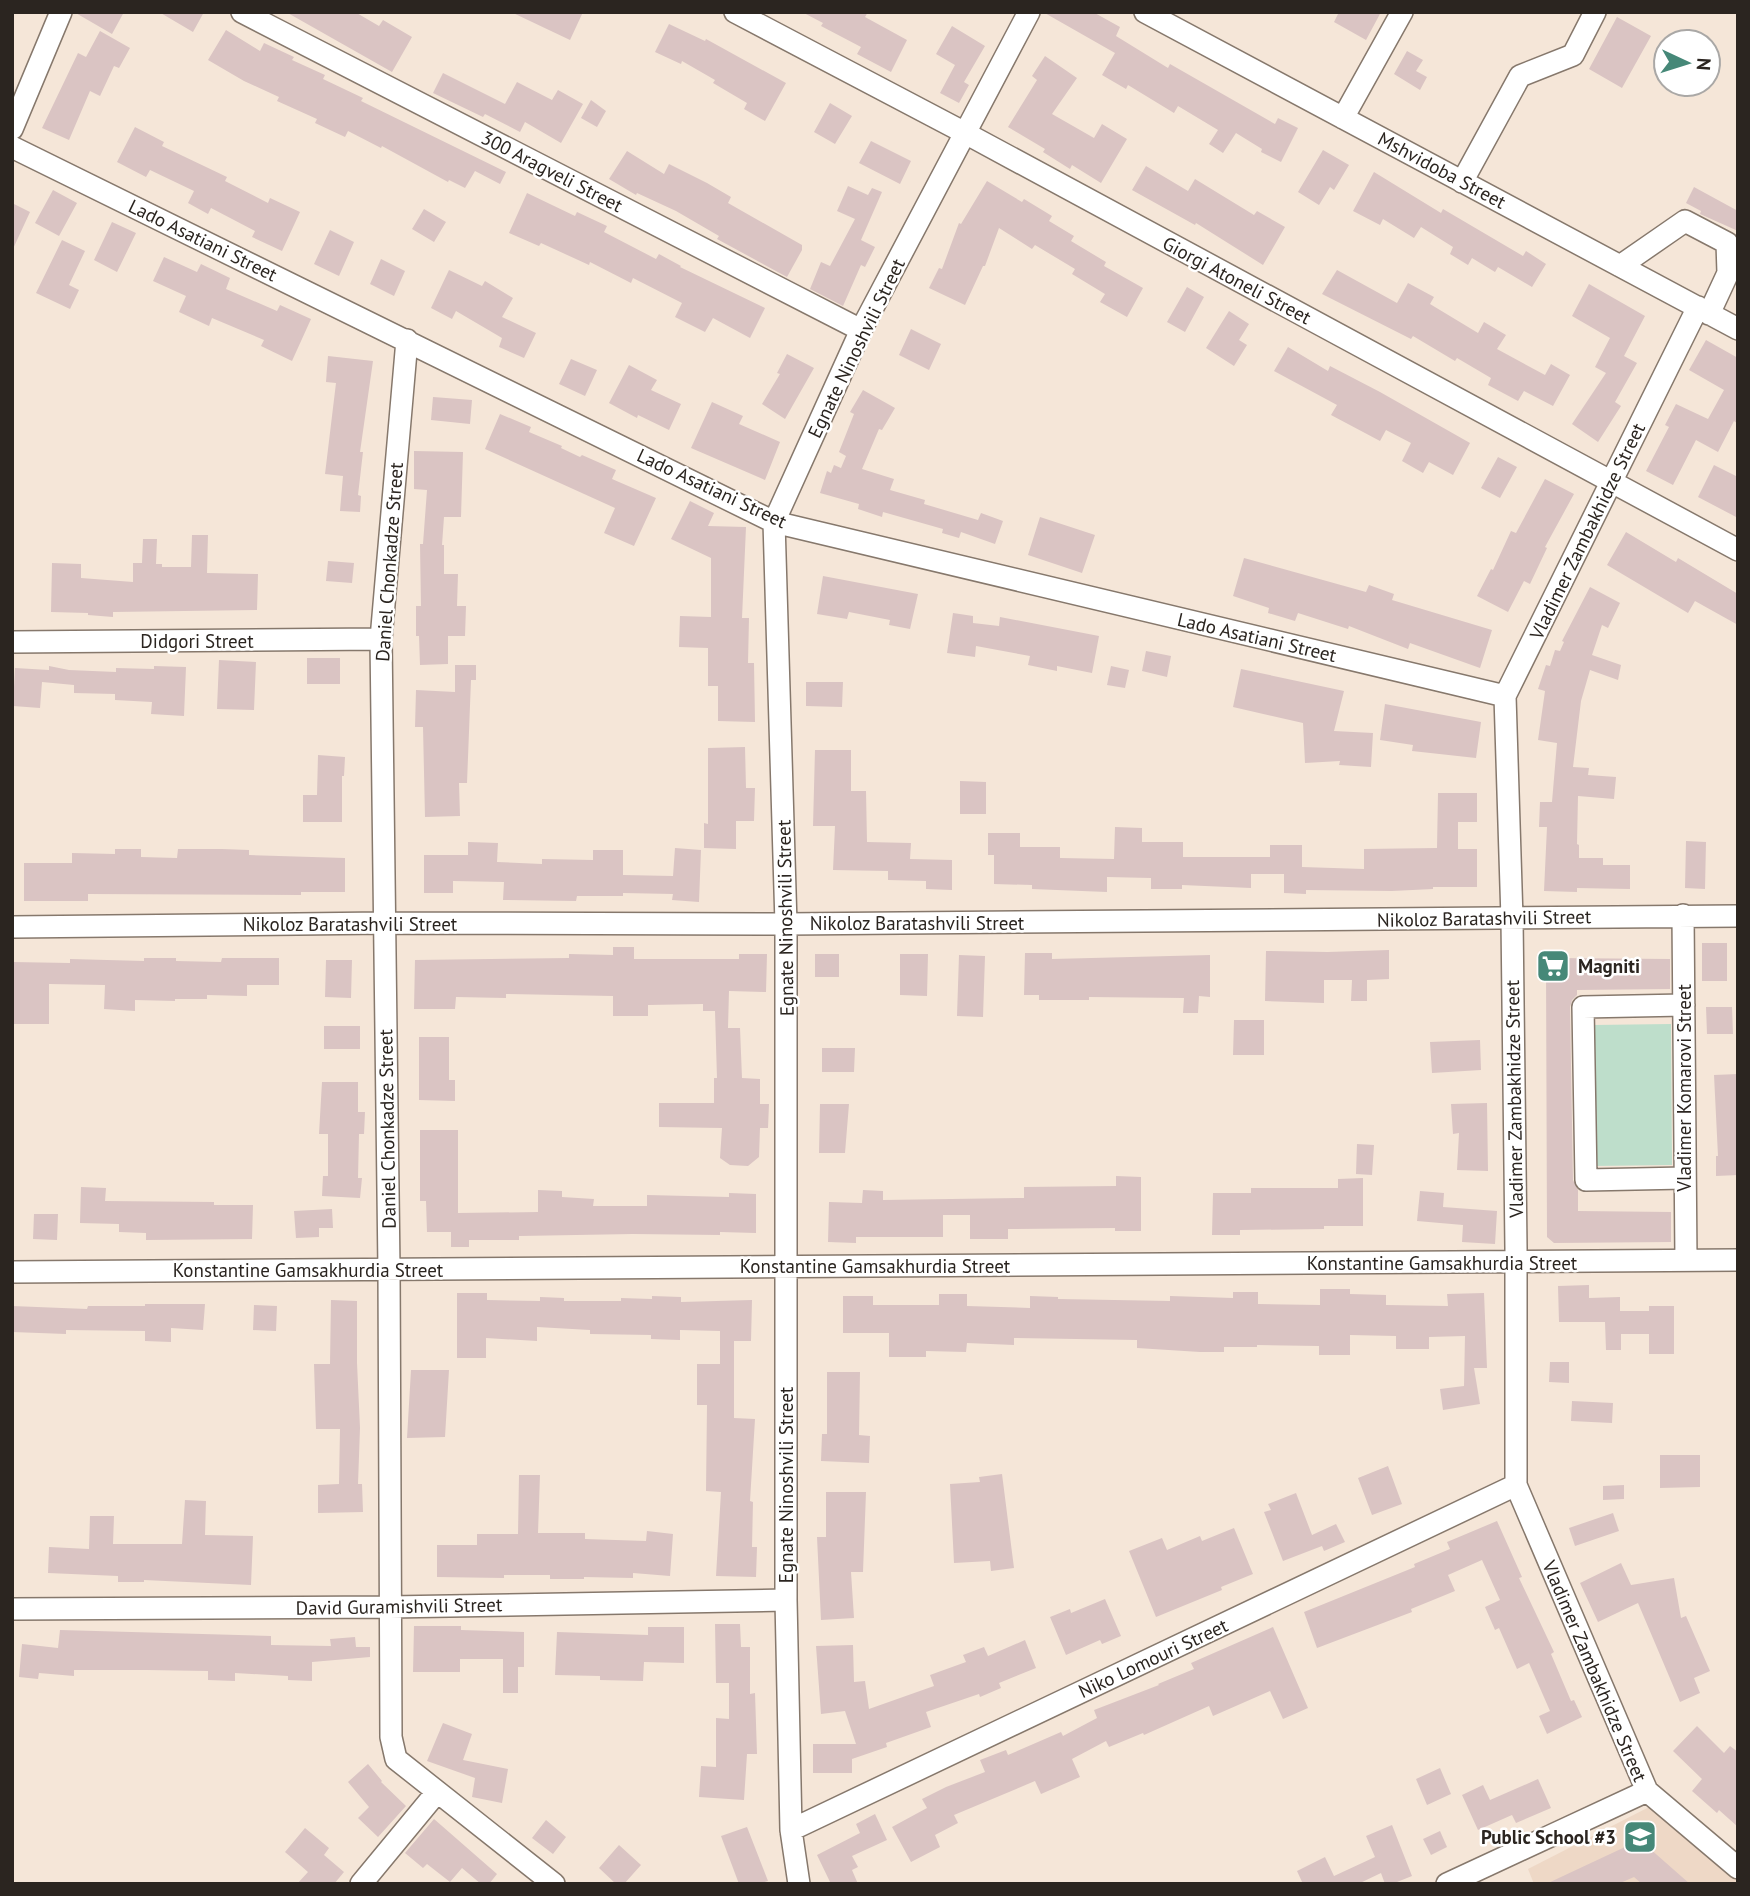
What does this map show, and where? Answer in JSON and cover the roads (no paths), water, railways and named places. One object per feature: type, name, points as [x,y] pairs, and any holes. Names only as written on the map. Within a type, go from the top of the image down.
[{"type":"street","points":[[12,129],[61,12]]},
{"type":"street","name":"300 Aragveli Street","points":[[242,12],[861,330]]},
{"type":"street","name":"Giorgi Atoneli Street","points":[[735,12],[967,134],[1738,550]]},
{"type":"street","name":"Egnate Ninoshvili Street","points":[[799,1884],[791,1830],[786,1600],[786,924],[774,522],[861,330],[967,134],[1029,12]]},
{"type":"street","name":"Mshvidoba Street","points":[[1145,12],[1738,328]]},
{"type":"street","points":[[1343,118],[1402,12]]},
{"type":"street","points":[[1462,181],[1520,76],[1573,55],[1595,12]]},
{"type":"street","name":"Lado Asatiani Street","points":[[12,147],[774,522],[1504,696]]},
{"type":"street","name":"Vladimer Zambakhidze Street","points":[[1620,266],[1685,221],[1727,243],[1728,273],[1703,310],[1610,482],[1504,696],[1511,919],[1516,1485],[1647,1791],[1738,1868]]},
{"type":"street","name":"Daniel Chonkadze Street","points":[[407,340],[381,639],[389,1269],[391,1737],[396,1759],[554,1884]]},
{"type":"street","name":"Didgori Street","points":[[12,642],[381,639]]},
{"type":"street","name":"Vladimer Komarovi Street","points":[[1683,915],[1686,1260]]},
{"type":"street","name":"Nikoloz Baratashvili Street","points":[[12,927],[1738,916]]},
{"type":"street","points":[[1684,1005],[1583,1007],[1586,1180],[1685,1178]]},
{"type":"street","name":"Konstantine Gamsakhurdia Street","points":[[12,1272],[1738,1260]]},
{"type":"street","name":"Niko Lomouri Street","points":[[791,1830],[1516,1485]]},
{"type":"street","name":"David Guramishvili Street","points":[[12,1609],[390,1607],[786,1600]]},
{"type":"street","points":[[1447,1884],[1647,1791]]},
{"type":"street","points":[[361,1884],[437,1792]]},
{"type":"place","name":"Magniti","points":[[1553,966]]},
{"type":"place","name":"Public School #3","points":[[1640,1837]]}]
